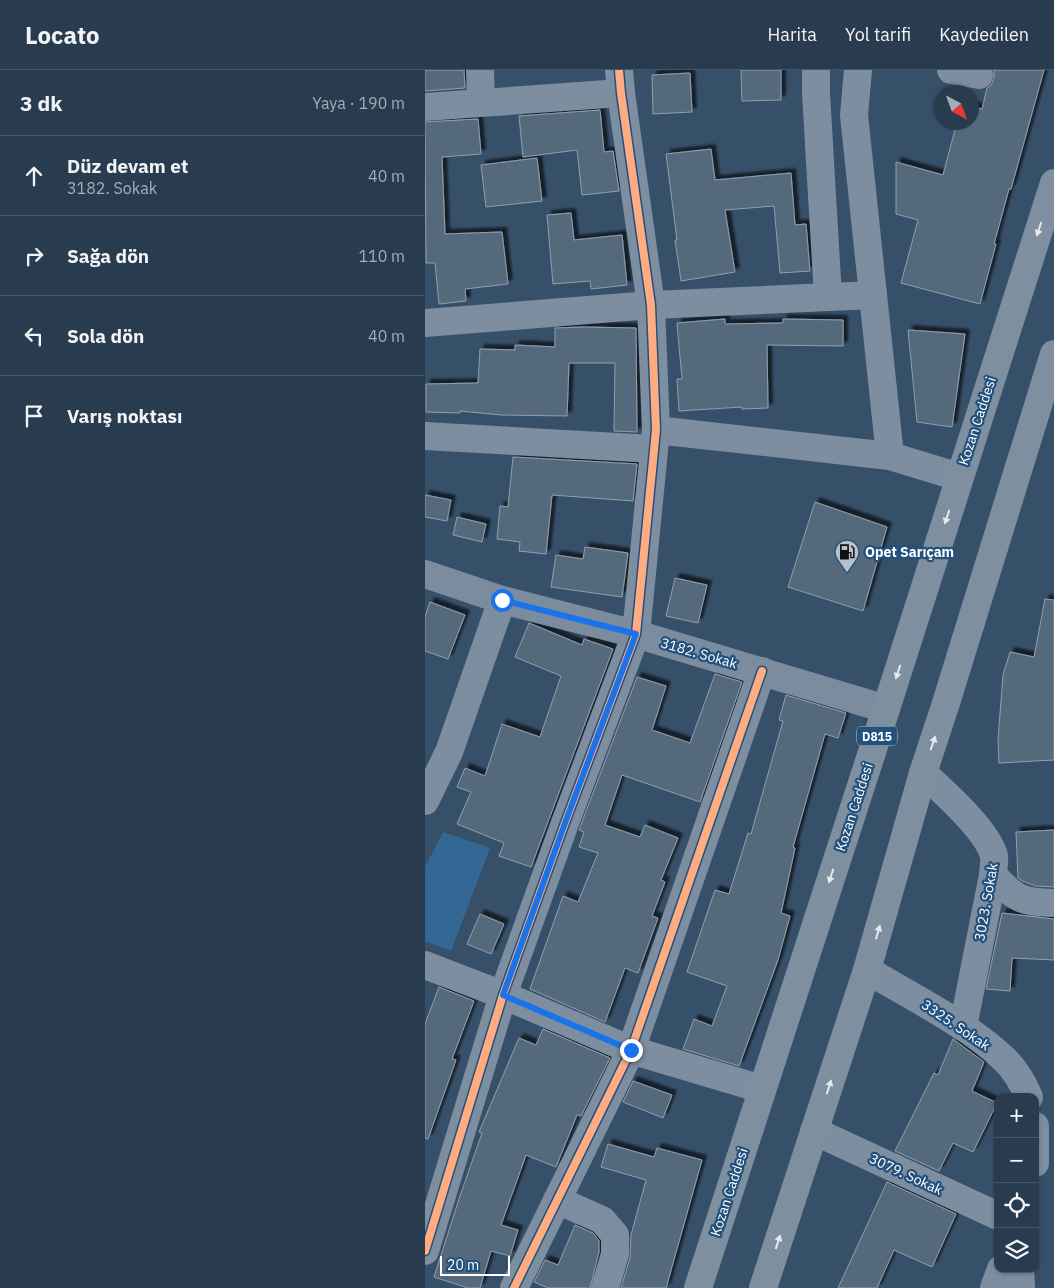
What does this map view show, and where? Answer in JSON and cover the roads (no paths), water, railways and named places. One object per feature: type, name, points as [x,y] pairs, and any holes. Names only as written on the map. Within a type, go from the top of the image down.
[{"type":"highway","name":"Kozan Caddesi","points":[[698,1288],[1054,183]]},
{"type":"highway","points":[[763,1288],[867,970],[923,773],[1054,354]]},
{"type":"main road","name":"3182. Sokak","points":[[425,574],[502,600],[636,634],[886,709]]},
{"type":"street","points":[[480,70],[481,102]]},
{"type":"street","points":[[817,70],[816,93],[828,297]]},
{"type":"street","points":[[858,70],[854,115],[890,456]]},
{"type":"street","points":[[951,70],[979,75]]},
{"type":"street","points":[[425,107],[481,102],[620,81],[651,305],[655,439],[636,634],[503,995],[425,1251]]},
{"type":"street","points":[[425,323],[651,305],[873,295]]},
{"type":"street","points":[[425,436],[655,439],[890,456],[959,477]]},
{"type":"street","points":[[425,801],[449,752],[502,600]]},
{"type":"street","points":[[514,1288],[631,1050],[762,671]]},
{"type":"street","name":"3023. Sokak","points":[[923,773],[946,793],[969,818],[989,844],[994,857],[993,875],[963,1027]]},
{"type":"street","points":[[993,875],[1007,891],[1020,899],[1054,904]]},
{"type":"street","points":[[425,965],[503,995],[631,1050],[762,1089]]},
{"type":"street","name":"3325. Sokak","points":[[867,970],[963,1027],[1004,1058],[1022,1081],[1027,1093]]},
{"type":"street","name":"3079. Sokak","points":[[814,1131],[994,1214]]},
{"type":"street","points":[[557,1200],[602,1220],[615,1235],[615,1254],[605,1288]]},
{"type":"street","points":[[994,1288],[1000,1273]]},
{"type":"street","points":[[1020,1273],[1021,1288]]},
{"type":"place","name":"Opet Sarıçam","points":[[847,573]]}]
